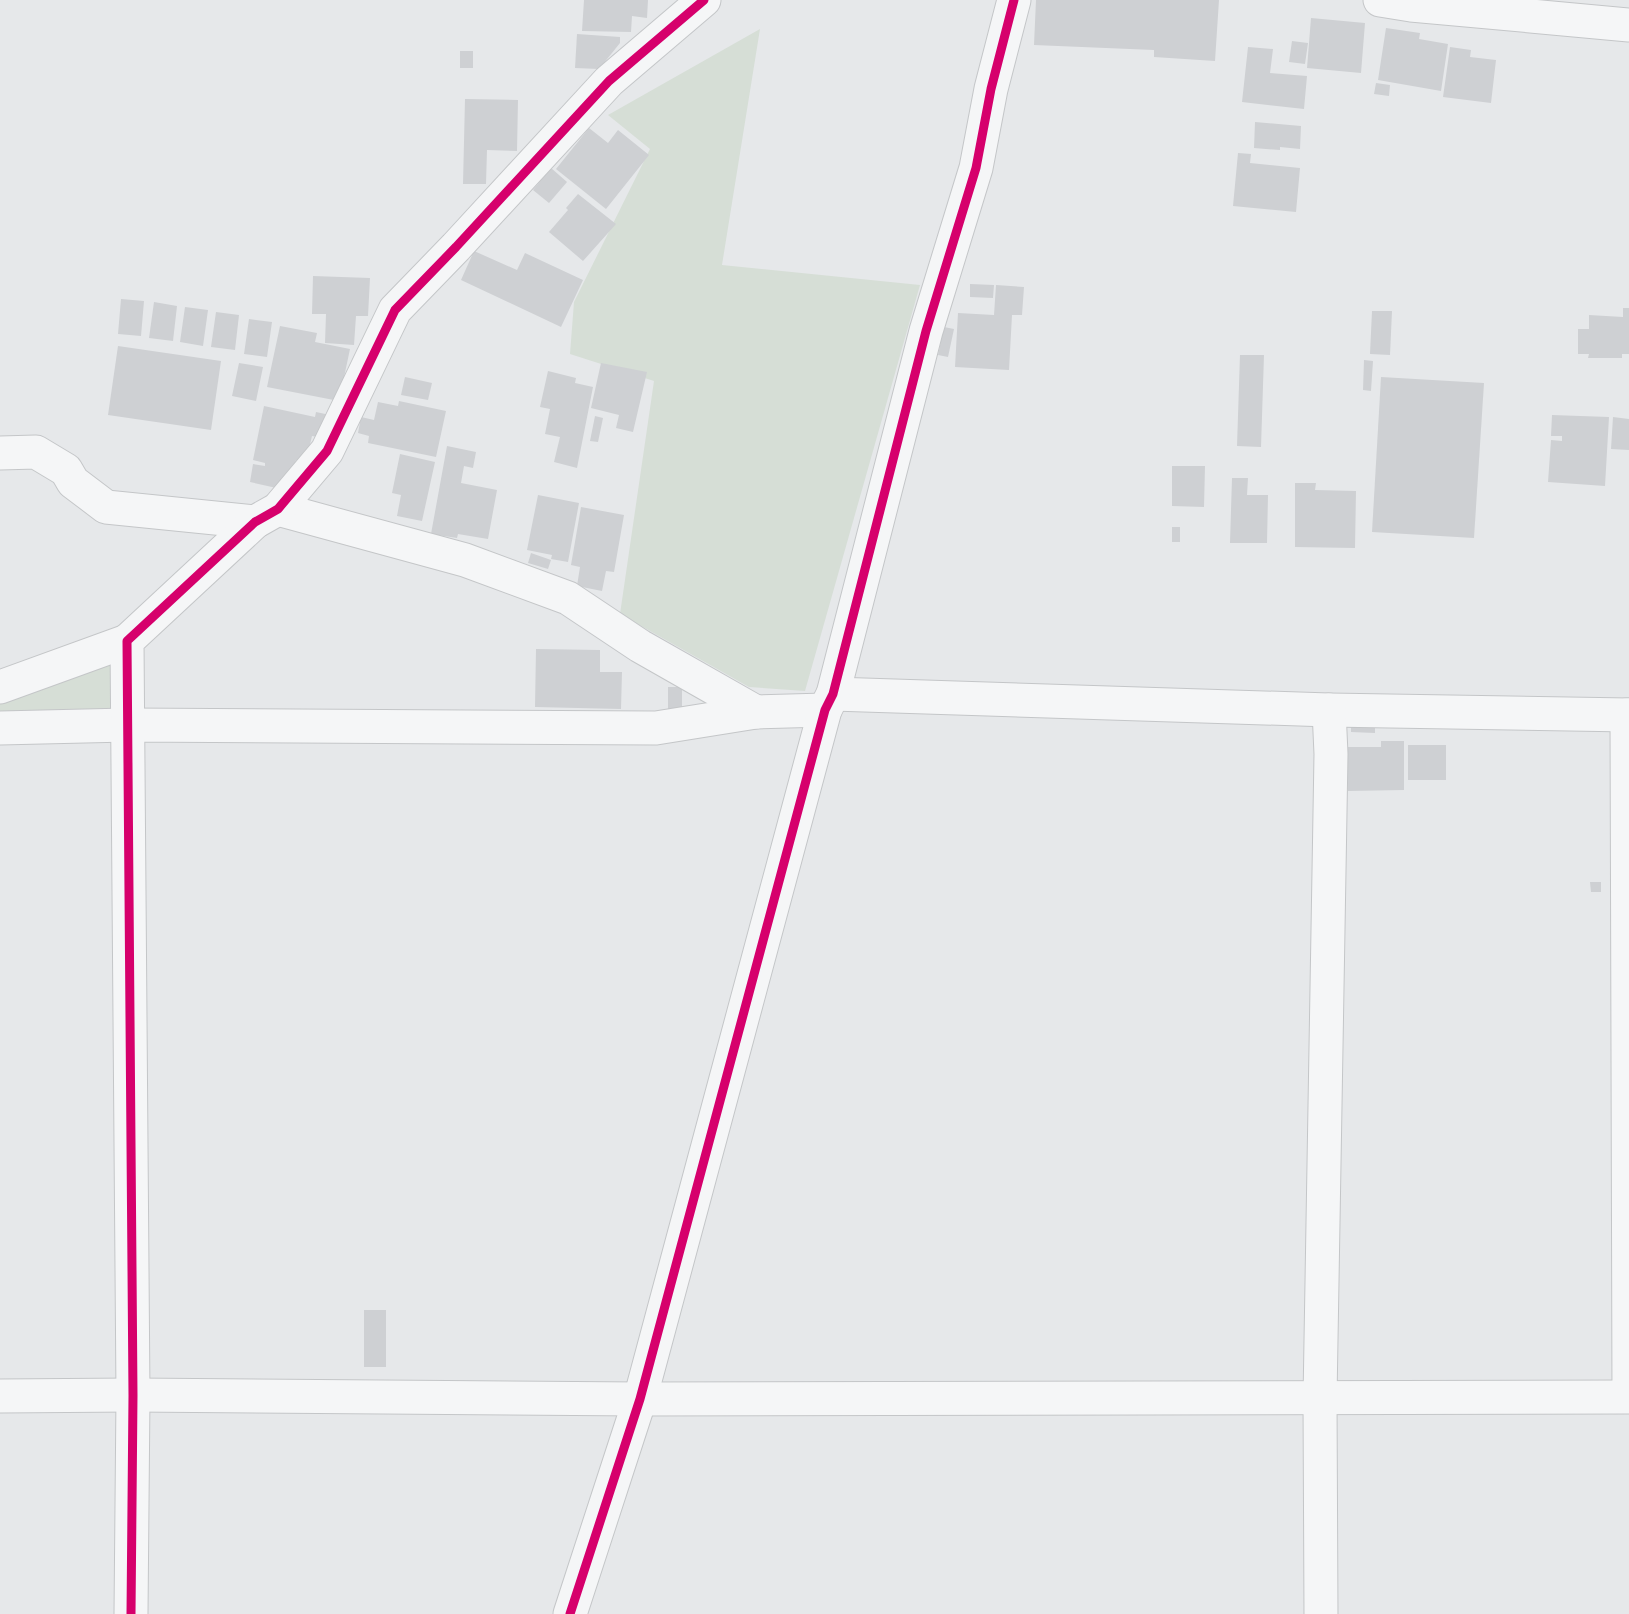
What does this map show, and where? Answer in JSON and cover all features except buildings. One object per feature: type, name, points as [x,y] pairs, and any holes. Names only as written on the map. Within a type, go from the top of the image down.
[{"type":"street","points":[[0,687],[127,641],[266,515],[327,451],[394,310],[456,247],[609,81],[704,0]]},
{"type":"street","points":[[570,1614],[640,1399],[829,702],[926,331],[976,168],[991,89],[1014,0]]},
{"type":"street","points":[[1380,0],[1629,25]]},
{"type":"street","points":[[0,453],[36,452],[66,470],[73,482],[106,507],[266,515],[465,560],[568,598],[640,646],[756,712]]},
{"type":"street","points":[[127,641],[133,1395],[131,1614]]},
{"type":"street","points":[[0,728],[127,726],[656,728],[829,702],[1628,715],[1629,1397],[640,1399],[0,1396]]},
{"type":"street","points":[[1321,1614],[1320,1399],[1331,754],[1329,710]]},
{"type":"shaded area","points":[[760,29],[722,265],[920,285],[805,691],[749,687],[620,614],[654,381],[570,354],[574,302],[650,149],[608,115]]},
{"type":"shaded area","points":[[119,649],[117,711],[0,712],[0,694]]},
{"type":"cycle path","points":[[131,1614],[133,1395],[127,641],[255,522],[278,509],[327,451],[395,310],[609,81],[704,0]]},
{"type":"cycle path","points":[[570,1614],[640,1399],[825,710],[833,694],[926,331],[976,168],[991,89],[1014,0]]}]
